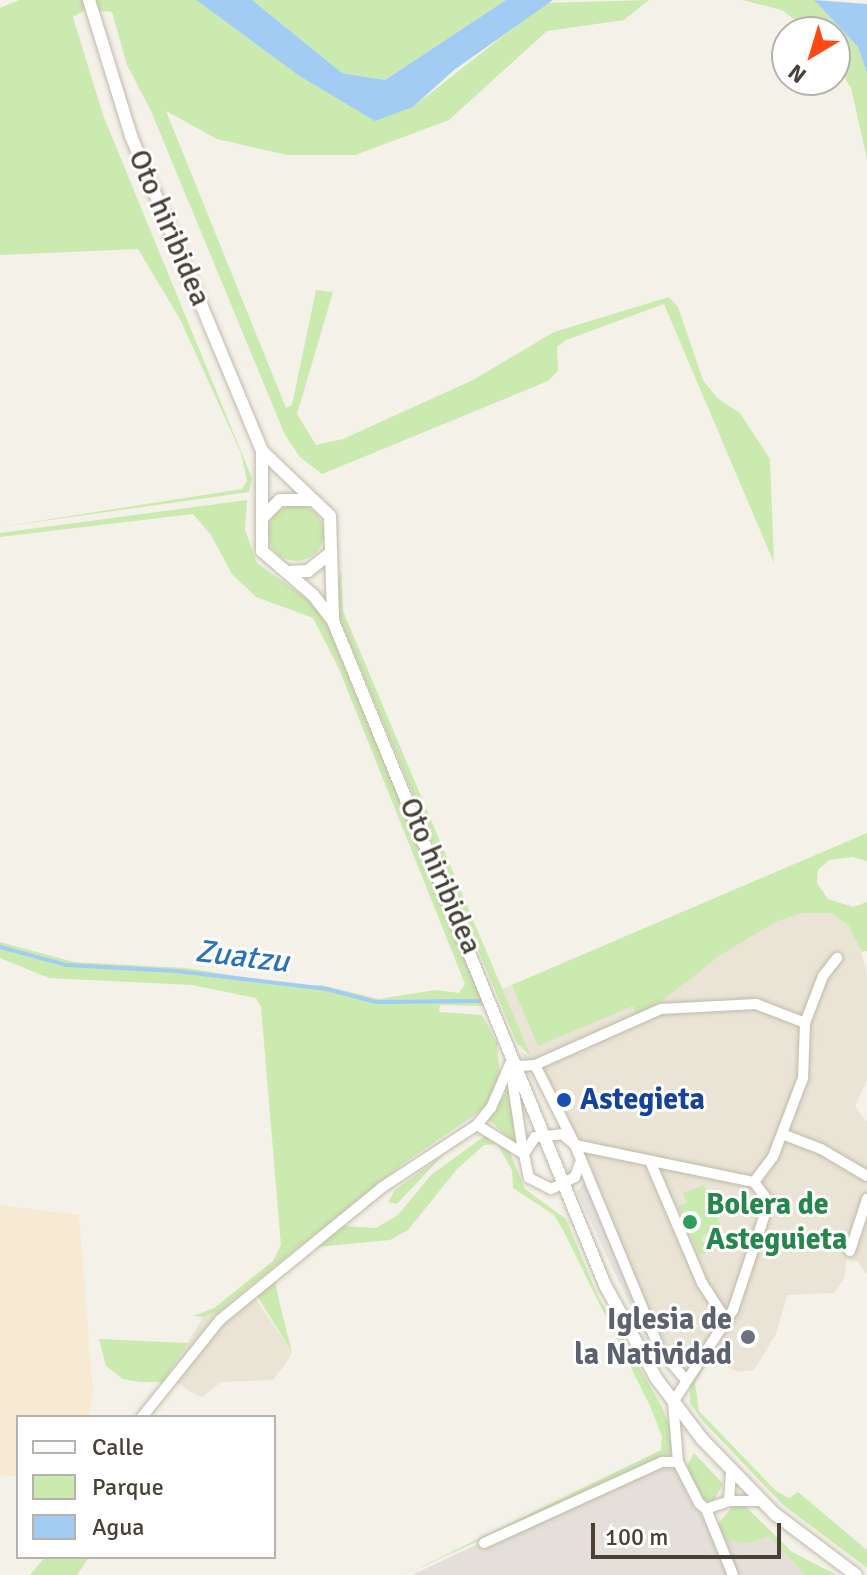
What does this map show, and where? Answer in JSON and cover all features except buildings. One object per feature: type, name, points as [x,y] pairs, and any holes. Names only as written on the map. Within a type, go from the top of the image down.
[{"type":"street","name":"Oto hiribidea","points":[[89,0],[131,136],[262,451],[262,551],[288,572],[333,621],[508,1039],[514,1065],[545,1133],[605,1285],[673,1402],[702,1439],[761,1501],[856,1575]]},
{"type":"street","name":"Oto hiribidea","points":[[262,451],[315,501],[334,527],[330,553],[333,621]]},
{"type":"street","points":[[263,517],[280,500],[315,501]]},
{"type":"street","points":[[288,572],[308,571],[330,553]]},
{"type":"street","points":[[754,1182],[782,1134],[803,1078],[805,1023],[823,976],[837,958]]},
{"type":"street","points":[[514,1065],[535,1065],[661,1009],[756,1004],[805,1023]]},
{"type":"street","points":[[144,1415],[220,1320],[381,1188],[477,1125],[491,1108],[514,1065]]},
{"type":"street","points":[[514,1065],[529,1178],[539,1186],[564,1186],[580,1163]]},
{"type":"street","points":[[535,1065],[575,1145],[660,1350],[685,1379]]},
{"type":"street","points":[[477,1125],[524,1154]]},
{"type":"street","points":[[524,1154],[545,1133],[562,1134],[575,1145],[754,1182],[769,1202],[726,1320],[685,1379],[673,1402],[680,1458],[706,1509],[733,1575]]},
{"type":"street","points":[[782,1134],[821,1149],[867,1176]]},
{"type":"street","points":[[650,1161],[702,1283],[726,1320]]},
{"type":"street","points":[[850,1251],[867,1199]]},
{"type":"street","points":[[484,1543],[662,1462],[680,1458],[702,1439]]},
{"type":"street","points":[[729,1501],[731,1471]]},
{"type":"street","points":[[706,1509],[729,1501],[761,1501]]},
{"type":"shaded area","points":[[804,860],[831,913],[850,926],[859,943],[867,975],[867,1080],[855,1106],[867,1122],[867,1275],[858,1262],[847,1259],[844,1279],[834,1293],[787,1295],[776,1334],[754,1370],[738,1372],[714,1362],[690,1377],[666,1350],[593,1170],[520,1051],[530,1057],[502,989]]},
{"type":"shaded area","points":[[593,1170],[666,1350],[642,1331],[577,1192]]},
{"type":"shaded area","points":[[0,1205],[79,1215],[93,1392],[88,1415],[16,1415],[16,1477],[0,1475]]},
{"type":"shaded area","points":[[249,1289],[292,1352],[287,1362],[273,1380],[221,1382],[202,1397],[187,1390],[169,1375],[203,1317],[218,1312]]},
{"type":"shaded area","points":[[675,1451],[726,1539],[750,1544],[768,1536],[805,1575],[412,1575]]},
{"type":"green space","points":[[19,0],[196,0],[298,75],[413,107],[545,3],[649,0],[624,20],[547,31],[449,120],[355,155],[287,155],[217,139],[166,111],[286,408],[292,405],[316,290],[333,292],[297,414],[316,445],[343,439],[473,380],[554,332],[669,297],[678,307],[703,380],[717,398],[740,413],[770,459],[774,563],[664,304],[566,340],[557,347],[558,371],[548,381],[322,474],[300,457],[285,435],[151,111],[127,65],[112,12],[86,9],[73,17],[103,115],[252,478],[249,492],[0,527],[242,489],[247,481],[241,453],[180,319],[138,249],[0,255],[0,8]]},
{"type":"green space","points":[[252,0],[506,0],[385,80],[342,73]]},
{"type":"green space","points":[[742,0],[814,0],[829,16],[790,16],[782,10]]},
{"type":"green space","points":[[851,40],[858,47],[867,73],[867,159],[851,88]]},
{"type":"green space","points":[[247,500],[245,530],[257,563],[313,603],[326,622],[486,1006],[440,1005],[439,1012],[482,1015],[497,1043],[500,1077],[492,1099],[479,1112],[404,1163],[218,1312],[203,1317],[193,1316],[214,1308],[273,1261],[281,1245],[261,1007],[256,998],[192,985],[49,978],[0,958],[0,942],[74,962],[187,968],[298,986],[321,985],[379,999],[436,990],[459,993],[465,984],[339,669],[313,618],[256,597],[232,574],[211,535],[193,514],[0,537],[0,533]]},
{"type":"green space","points":[[296,505],[316,513],[324,533],[316,553],[296,561],[276,553],[268,533],[276,513]]},
{"type":"green space","points":[[341,569],[343,611],[531,1057],[517,1043],[341,622],[336,595]]},
{"type":"green space","points":[[867,833],[867,861],[852,857],[829,860],[818,870],[817,883],[828,899],[853,907],[867,902],[867,951],[862,952],[849,926],[831,913],[803,913],[777,921],[722,954],[651,1009],[636,1014],[633,1006],[538,1046],[512,985]]},
{"type":"green space","points":[[509,1088],[518,1143],[516,1144],[488,1119]]},
{"type":"green space","points":[[486,1135],[508,1148],[525,1189],[566,1219],[597,1294],[662,1407],[677,1445],[675,1451],[404,1575],[661,1450],[662,1436],[650,1406],[563,1230],[554,1215],[513,1188],[512,1170],[497,1144],[484,1145],[457,1169],[408,1230],[390,1240],[316,1247],[342,1226],[376,1228],[398,1215],[431,1175]]},
{"type":"green space","points":[[443,1155],[397,1204],[388,1202],[395,1190]]},
{"type":"green space","points":[[704,1185],[722,1228],[701,1237],[707,1252],[699,1255],[679,1206],[687,1203],[683,1193]]},
{"type":"green space","points":[[275,1280],[280,1305],[292,1352],[257,1296]]},
{"type":"green space","points":[[99,1339],[188,1343],[163,1382],[140,1382],[123,1379],[106,1366]]},
{"type":"green space","points":[[714,1362],[706,1364],[695,1383],[699,1411],[776,1491],[789,1498],[798,1492],[867,1550],[867,1568],[783,1505],[702,1420],[690,1403],[690,1377],[706,1363]]},
{"type":"green space","points":[[694,1453],[723,1484],[713,1502],[702,1499],[687,1466]]},
{"type":"green space","points":[[743,1504],[792,1552],[837,1575],[805,1575],[768,1536],[750,1544],[726,1540],[718,1524],[734,1505]]},
{"type":"green space","points":[[43,1559],[88,1559],[77,1575],[30,1575]]},
{"type":"water","points":[[196,0],[252,0],[342,73],[385,80],[506,0],[553,0],[454,70],[413,107],[375,121],[298,75]]},
{"type":"water","points":[[814,0],[867,4],[867,73],[858,47],[851,40],[851,16],[829,16]]},
{"type":"waterway","name":"Zuatzu","points":[[0,947],[66,965],[176,971],[327,989],[376,1002],[479,1001]]},
{"type":"place","name":"Astegieta","points":[[564,1100]]},
{"type":"place","name":"Bolera de Asteguieta","points":[[690,1222]]},
{"type":"place","name":"Iglesia de la Natividad","points":[[748,1337]]}]
